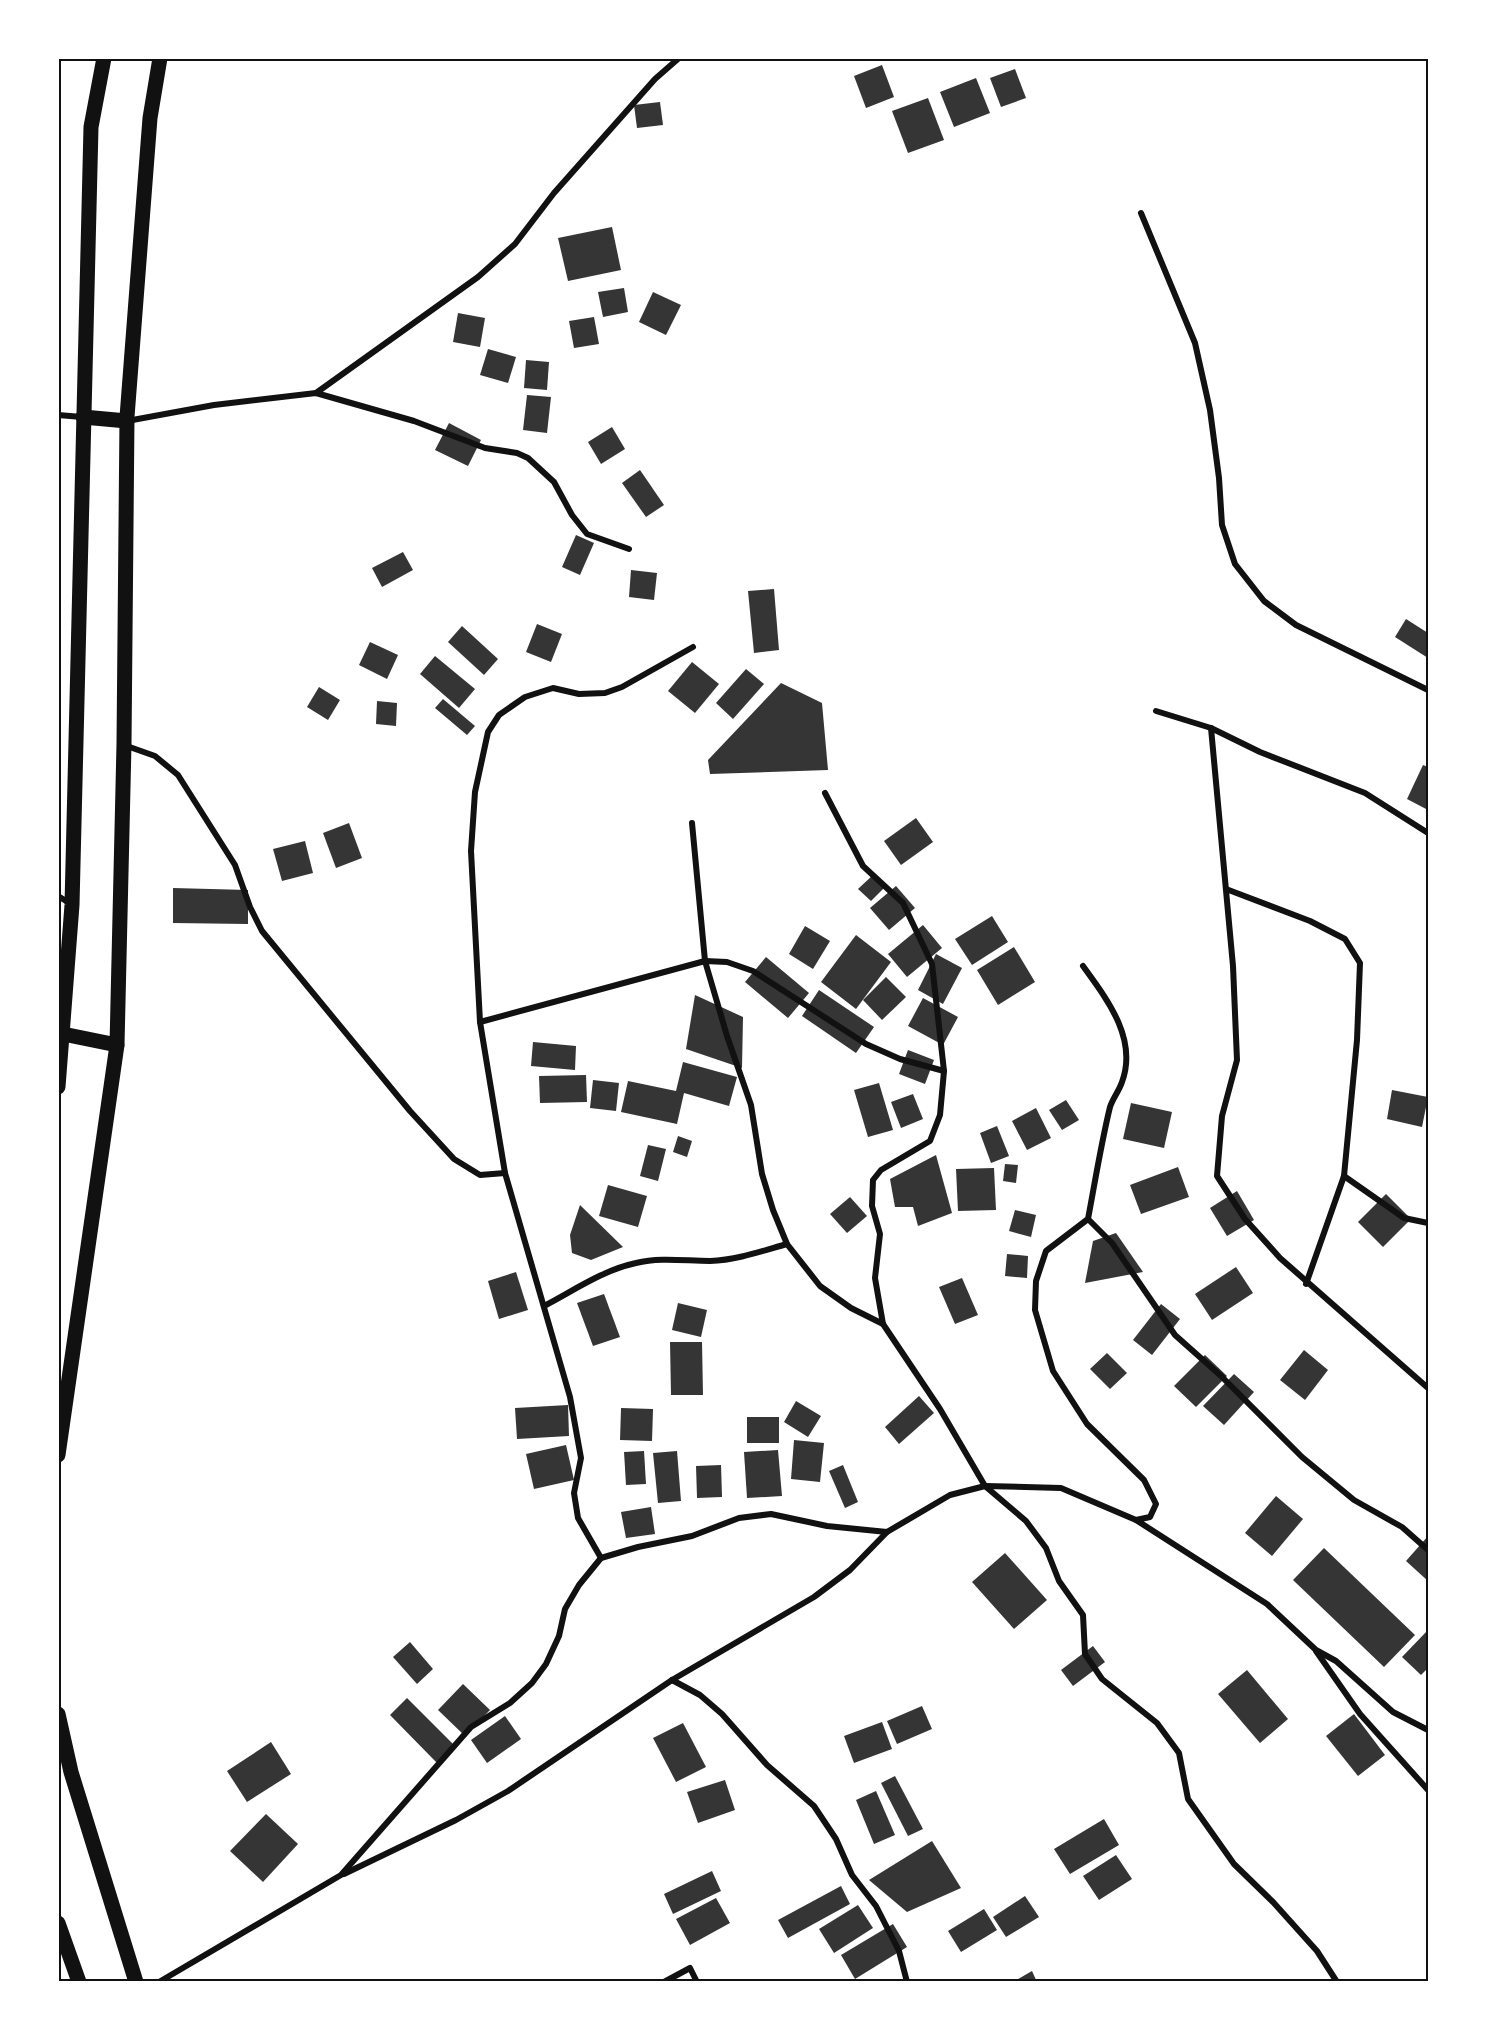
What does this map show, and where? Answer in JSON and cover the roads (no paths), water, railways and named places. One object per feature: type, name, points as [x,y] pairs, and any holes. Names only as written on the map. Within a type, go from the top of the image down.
[{"type":"main road","points":[[58,1087],[72,905],[91,127],[104,58]]},
{"type":"main road","points":[[58,1455],[117,1045],[124,744],[127,421],[150,118],[160,58]]},
{"type":"main road","points":[[83,417],[127,421]]},
{"type":"main road","points":[[63,1034],[117,1045]]},
{"type":"main road","points":[[58,1714],[71,1772],[136,1982]]},
{"type":"main road","points":[[58,1923],[79,1982]]},
{"type":"street","points":[[316,393],[478,276],[515,244],[562,184],[655,79],[679,58]]},
{"type":"street","points":[[1141,213],[1195,343],[1210,410],[1219,478],[1222,525],[1235,564],[1264,601],[1296,625],[1428,690]]},
{"type":"street","points":[[127,421],[214,405],[316,393],[414,421],[485,448],[517,453],[528,458],[554,482],[572,515],[587,534],[630,549]]},
{"type":"street","points":[[58,415],[83,417]]},
{"type":"street","points":[[601,1558],[578,1518],[574,1493],[581,1458],[570,1397],[505,1173],[480,1022],[471,851],[475,792],[488,732],[499,715],[525,697],[552,688],[579,694],[605,693],[622,687],[693,647]]},
{"type":"street","points":[[1156,711],[1211,729],[1260,752],[1365,793],[1428,833]]},
{"type":"street","points":[[1211,729],[1226,889],[1237,1060],[1222,1116],[1217,1176],[1245,1219],[1306,1284],[1428,1388]]},
{"type":"street","points":[[124,744],[155,756],[178,775],[235,865],[250,907],[262,931],[410,1111],[463,1165],[480,1175],[505,1173]]},
{"type":"street","points":[[825,793],[863,866],[903,903],[932,964],[944,1071],[940,1115],[930,1141],[881,1170],[873,1180],[872,1206],[880,1234],[875,1278],[883,1324],[940,1409],[985,1486],[1026,1521],[1046,1548],[1059,1581],[1083,1615],[1085,1654],[1102,1678],[1157,1724],[1179,1753],[1188,1800],[1234,1864],[1273,1902],[1302,1935],[1337,1982]]},
{"type":"street","points":[[692,823],[705,961],[727,1036],[751,1105],[762,1174],[787,1244],[820,1286],[851,1308],[883,1324]]},
{"type":"street","points":[[1226,889],[1310,921],[1345,939],[1360,963],[1357,1040],[1344,1176],[1306,1284]]},
{"type":"street","points":[[58,896],[72,905]]},
{"type":"street","points":[[480,1022],[705,961],[727,963],[753,971],[866,1044],[900,1059],[944,1071]]},
{"type":"street","points":[[1083,966],[1107,998],[1124,1035],[1126,1062],[1122,1082],[1111,1104],[1088,1219],[1046,1251],[1036,1281],[1035,1310],[1053,1371],[1058,1380],[1087,1424],[1144,1480],[1156,1504],[1150,1517],[1136,1520]]},
{"type":"street","points":[[1344,1176],[1404,1218],[1428,1223]]},
{"type":"street","points":[[1088,1219],[1112,1243],[1175,1335],[1221,1376],[1302,1457],[1354,1500],[1402,1527],[1428,1550]]},
{"type":"street","points":[[544,1306],[599,1277],[635,1263],[670,1258],[711,1261],[736,1258],[787,1244]]},
{"type":"street","points":[[159,1982],[341,1875],[456,1820],[508,1791],[672,1680],[814,1597],[850,1570],[887,1532],[950,1495],[985,1486],[1061,1488],[1136,1520],[1267,1604],[1316,1650],[1359,1714],[1428,1790]]},
{"type":"street","points":[[341,1875],[471,1727],[510,1703],[532,1683],[546,1664],[559,1636],[565,1609],[579,1585],[601,1558],[692,1536],[739,1518],[771,1514],[827,1526],[887,1532]]},
{"type":"street","points":[[1316,1650],[1336,1661],[1393,1712],[1428,1730]]},
{"type":"street","points":[[672,1680],[700,1695],[722,1713],[767,1765],[814,1806],[836,1839],[852,1875],[876,1906],[899,1951],[907,1982]]},
{"type":"street","points":[[664,1982],[690,1968],[698,1982]]}]
